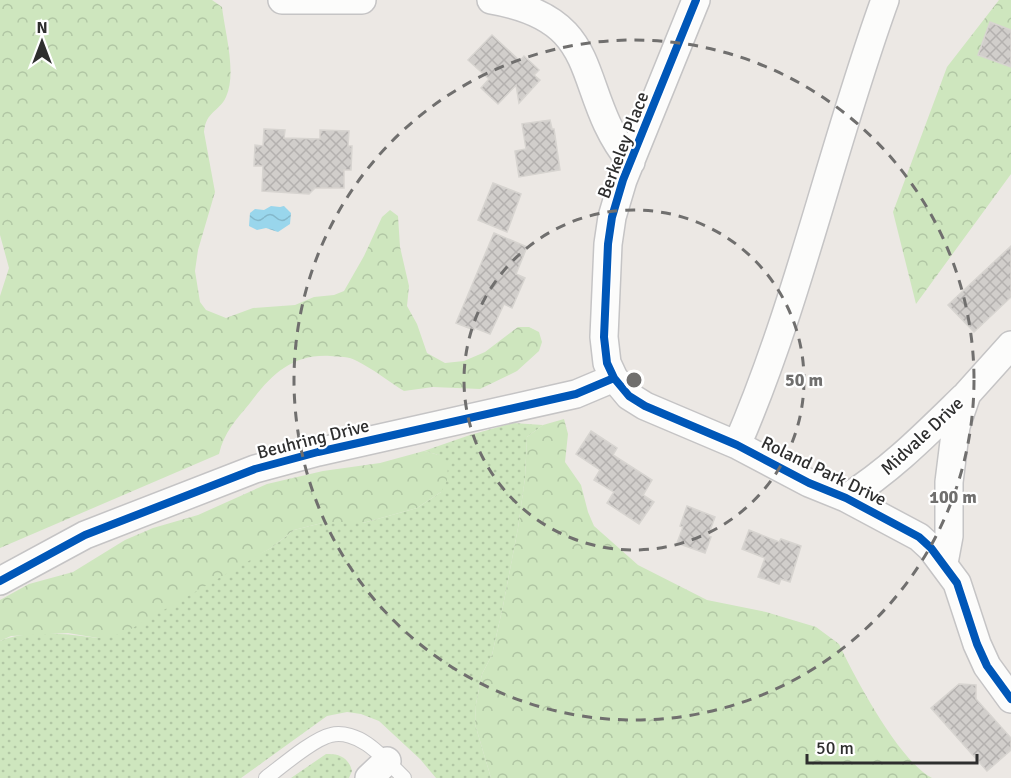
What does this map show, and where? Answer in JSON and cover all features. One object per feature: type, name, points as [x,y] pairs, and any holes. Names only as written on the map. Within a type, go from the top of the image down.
[{"type":"street","points":[[282,0],[362,0]]},
{"type":"street","points":[[491,0],[526,8],[544,15],[572,39],[581,55],[613,137],[631,162]]},
{"type":"street","name":"Berkeley Place","points":[[614,378],[607,363],[603,337],[608,244],[616,198],[696,0]]},
{"type":"street","name":"Roland Park Drive","points":[[737,445],[766,371],[885,0]]},
{"type":"street","name":"Midvale Drive","points":[[846,498],[874,481],[898,461],[967,394],[1011,345]]},
{"type":"street","name":"Roland Park Drive","points":[[614,378],[629,396],[645,406],[737,445],[809,483],[846,498],[919,537],[944,563],[957,583],[969,622],[987,666],[1011,699]]},
{"type":"street","name":"Beuhring Drive","points":[[0,581],[86,535],[255,470],[318,452],[568,396],[614,378]]},
{"type":"street","name":"Midvale Drive","points":[[944,563],[950,536],[951,453],[956,426],[967,394]]},
{"type":"lane","points":[[266,778],[318,741],[331,735],[356,738],[367,744],[387,772]]},
{"type":"green space","points":[[0,0],[212,0],[222,7],[229,53],[229,87],[226,97],[205,125],[204,132],[215,192],[198,250],[195,271],[200,302],[206,310],[226,318],[253,308],[295,305],[314,297],[334,295],[344,291],[364,256],[382,217],[390,210],[398,216],[400,247],[409,286],[407,306],[417,324],[427,353],[445,363],[464,361],[485,352],[518,327],[529,327],[539,332],[542,342],[539,351],[517,371],[480,389],[433,387],[404,391],[351,358],[317,356],[304,359],[284,368],[266,384],[231,427],[219,454],[0,548],[0,296],[9,268],[0,235]]},
{"type":"green space","points":[[999,0],[1011,0],[1011,174],[916,304],[893,212],[947,67]]},
{"type":"green space","points":[[564,419],[568,434],[565,462],[581,485],[594,526],[638,565],[707,600],[766,612],[816,627],[839,644],[867,697],[892,737],[919,769],[932,778],[491,778],[475,724],[476,704],[482,674],[492,655],[518,528],[525,478],[527,437],[543,425]]},
{"type":"green space","points":[[513,423],[543,425],[527,437],[525,478],[518,528],[492,655],[482,674],[476,704],[475,724],[491,778],[436,778],[420,759],[379,721],[361,714],[347,712],[327,716],[241,778],[0,778],[0,641],[35,634],[98,638],[271,548],[294,530],[322,523],[363,523],[417,508],[441,492],[439,455],[424,451]]},
{"type":"green space","points":[[424,451],[439,455],[448,465],[447,480],[441,492],[417,508],[363,523],[322,523],[294,530],[271,548],[124,633],[98,638],[68,633],[11,636],[0,641],[0,600],[29,584],[73,572],[125,540],[153,528],[198,515],[267,484],[323,471],[380,463]]},
{"type":"green space","points":[[326,754],[335,754],[346,760],[352,771],[349,778],[291,778]]},
{"type":"water","points":[[271,206],[284,206],[291,213],[290,224],[278,232],[266,228],[257,230],[249,226],[250,213],[255,209],[264,210]]},
{"type":"building","points":[[990,22],[1011,30],[1011,67],[978,55]]},
{"type":"building","points":[[492,35],[520,61],[524,56],[539,70],[534,75],[540,80],[519,103],[516,85],[498,104],[481,88],[489,79],[468,60]]},
{"type":"building","points":[[550,120],[552,129],[554,129],[560,170],[519,177],[515,151],[526,149],[522,124]]},
{"type":"building","points":[[264,129],[285,130],[284,138],[320,139],[320,130],[349,131],[348,146],[352,146],[351,170],[344,170],[344,188],[315,188],[309,194],[262,191],[263,166],[254,166],[255,145],[263,146]]},
{"type":"building","points":[[493,183],[521,194],[507,232],[478,220]]},
{"type":"building","points":[[494,233],[527,247],[516,274],[525,278],[512,308],[504,304],[490,334],[456,323]]},
{"type":"building","points":[[1011,246],[1011,297],[974,332],[948,305]]},
{"type":"building","points":[[591,431],[617,448],[613,455],[652,480],[643,495],[654,502],[639,524],[607,503],[614,492],[594,480],[600,470],[576,454]]},
{"type":"building","points":[[687,506],[715,517],[705,553],[677,543]]},
{"type":"building","points":[[749,530],[779,542],[781,539],[801,546],[790,582],[781,579],[779,584],[758,577],[765,558],[742,549]]},
{"type":"building","points":[[959,684],[976,685],[976,699],[1011,738],[1011,750],[987,771],[931,708]]},
{"type":"cycle path","points":[[696,0],[623,180],[612,217],[608,244],[604,337],[607,363],[614,378],[629,396],[645,406],[737,445],[809,483],[846,498],[919,537],[931,548],[957,583],[977,644],[987,666],[1011,699]]},
{"type":"cycle path","points":[[0,581],[85,535],[255,469],[318,452],[576,394],[614,378]]}]
